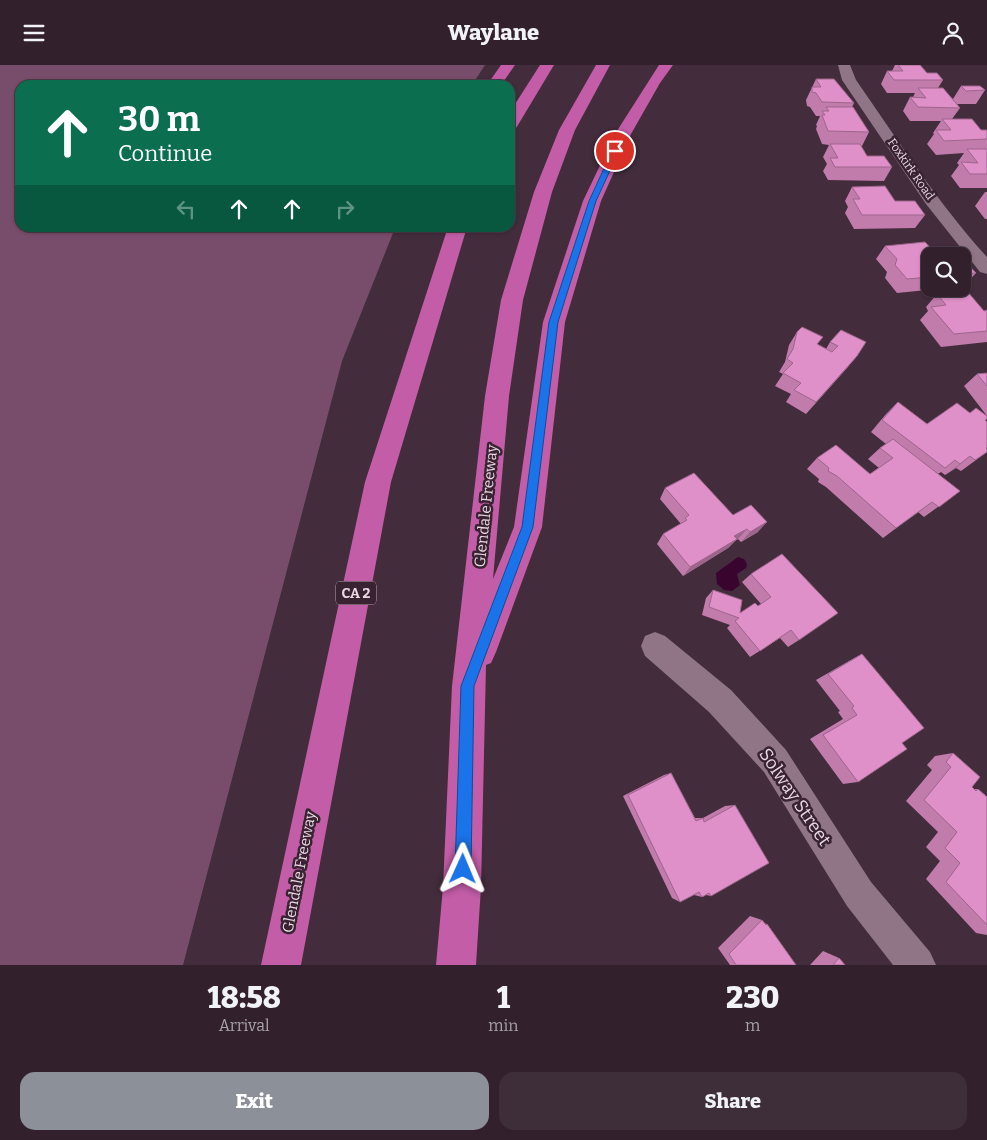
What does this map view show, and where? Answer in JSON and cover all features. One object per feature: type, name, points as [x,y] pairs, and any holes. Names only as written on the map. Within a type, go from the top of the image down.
[{"type":"highway","points":[[498,80],[508,65]]},
{"type":"highway","points":[[515,117],[547,65]]},
{"type":"highway","name":"Glendale Freeway","points":[[456,965],[462,887],[468,686],[497,396],[512,300],[543,192],[566,130],[603,65]]},
{"type":"highway","points":[[468,686],[528,527],[554,322],[592,201],[623,134],[666,65]]},
{"type":"highway","name":"Glendale Freeway","points":[[281,965],[378,482],[456,232]]},
{"type":"street","name":"Foxkirk Road","points":[[844,65],[850,80],[925,190],[966,246],[987,268]]},
{"type":"street","name":"Solway Street","points":[[655,646],[720,701],[775,761],[859,894],[917,965]]},
{"type":"shaded area","points":[[0,65],[485,65],[475,80],[15,80],[15,232],[393,232],[342,361],[183,965],[0,965]]},
{"type":"shaded area","points":[[738,557],[744,559],[747,564],[746,568],[737,574],[740,585],[732,591],[724,590],[717,584],[716,573]]},
{"type":"building","points":[[898,65],[920,65],[927,73],[937,73],[943,80],[894,80],[887,71],[903,71]]},
{"type":"building","points":[[816,79],[834,79],[854,103],[822,102],[816,93],[812,92],[812,87],[821,87]]},
{"type":"building","points":[[961,86],[980,86],[985,90],[966,91]]},
{"type":"building","points":[[918,88],[943,88],[960,108],[918,107],[910,97],[926,98]]},
{"type":"building","points":[[826,107],[853,107],[869,132],[828,131],[822,115],[825,115],[822,111],[829,111]]},
{"type":"building","points":[[942,119],[972,119],[981,130],[987,130],[987,139],[944,141],[936,130],[951,130]]},
{"type":"building","points":[[830,144],[860,144],[867,156],[884,156],[892,167],[835,167],[830,158],[838,158]]},
{"type":"building","points":[[967,149],[987,149],[987,174],[970,174],[961,162],[978,163]]},
{"type":"building","points":[[885,186],[895,201],[915,201],[925,215],[862,215],[853,199],[860,199],[852,187]]},
{"type":"building","points":[[925,242],[930,247],[921,247],[921,278],[907,279],[895,265],[897,259],[885,246]]},
{"type":"building","points":[[971,296],[984,311],[987,310],[987,331],[954,334],[931,307],[946,305],[939,297]]},
{"type":"building","points":[[802,327],[823,337],[817,344],[832,352],[838,346],[830,342],[841,330],[866,342],[857,356],[816,402],[794,390],[801,383],[783,373],[793,363],[787,359],[793,349],[797,332]]},
{"type":"building","points":[[987,373],[987,386],[977,374]]},
{"type":"building","points":[[898,402],[927,424],[957,403],[970,413],[976,408],[987,416],[985,420],[987,422],[987,452],[975,460],[970,456],[960,464],[955,460],[945,468],[882,420]]},
{"type":"building","points":[[893,439],[960,491],[939,507],[932,502],[896,528],[837,476],[828,471],[829,468],[817,458],[836,445],[870,474],[893,458],[880,448]]},
{"type":"building","points":[[694,473],[733,515],[751,505],[767,522],[750,532],[747,529],[734,536],[737,539],[690,567],[663,534],[687,520],[685,518],[689,515],[665,488]]},
{"type":"building","points":[[782,554],[838,613],[799,640],[791,630],[760,651],[735,621],[739,618],[709,607],[713,590],[742,600],[740,613],[755,603],[758,606],[771,597],[751,574]]},
{"type":"building","points":[[862,654],[924,728],[902,743],[907,749],[858,782],[823,735],[857,715],[852,708],[854,706],[828,674]]},
{"type":"building","points":[[953,753],[980,777],[972,787],[976,791],[978,789],[987,797],[987,925],[946,882],[960,863],[945,848],[957,832],[924,800],[951,767],[946,762]]},
{"type":"building","points":[[671,773],[696,821],[703,818],[704,822],[735,805],[769,863],[711,896],[709,893],[702,897],[699,892],[680,902],[628,795]]},
{"type":"building","points":[[762,920],[767,924],[796,965],[736,965],[729,954]]},
{"type":"building","points":[[839,958],[845,965],[833,965]]},
{"type":"route","points":[[463,869],[468,686],[528,527],[554,322],[592,201],[615,151]]}]
